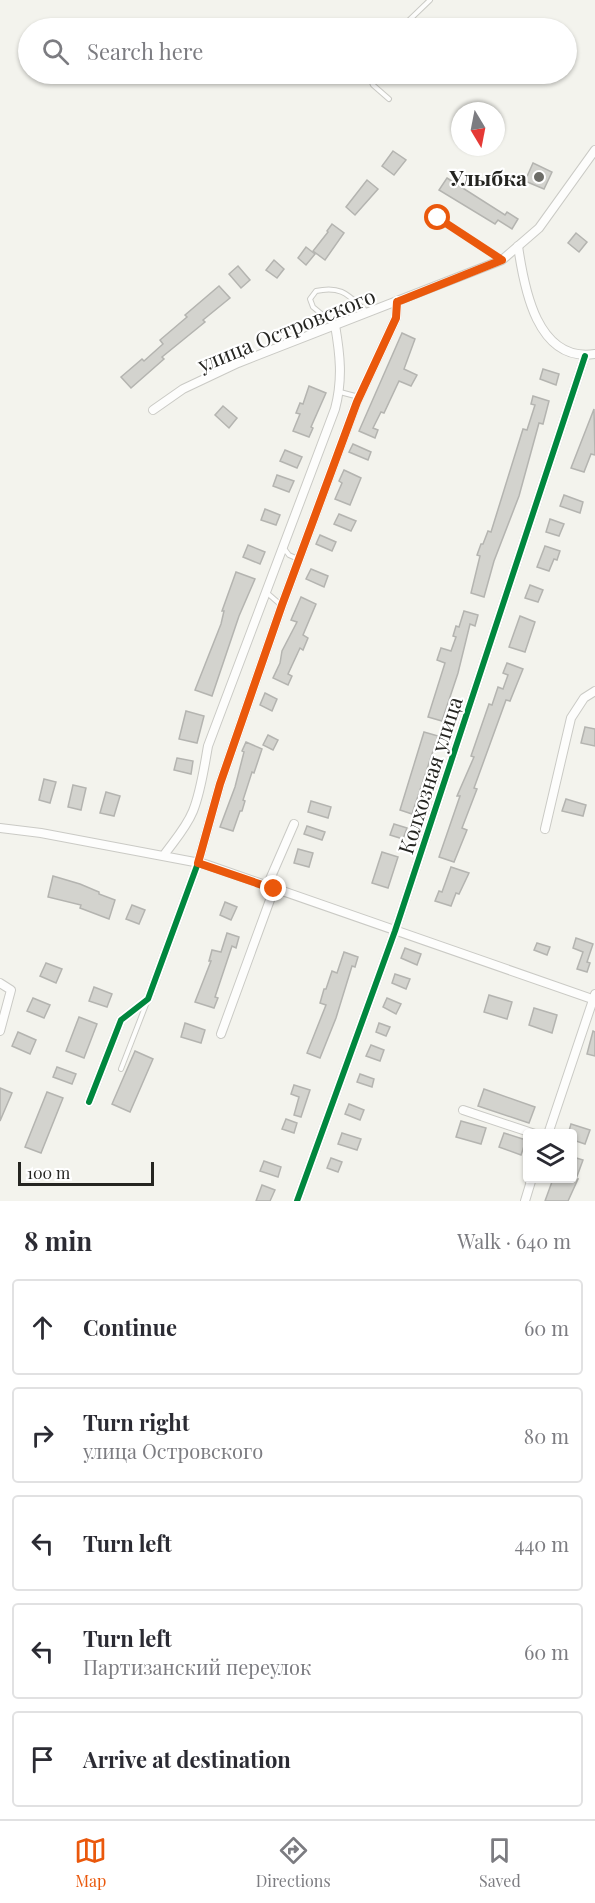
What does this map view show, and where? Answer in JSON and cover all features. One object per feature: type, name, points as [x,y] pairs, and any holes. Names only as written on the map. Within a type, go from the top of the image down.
[{"type":"street","name":"улица Островского","points":[[153,410],[183,389],[238,363],[502,260],[539,228],[595,150]]},
{"type":"street","points":[[518,246],[522,273],[538,321],[547,337],[561,350],[585,356],[595,354]]},
{"type":"street","points":[[89,1102],[122,1020],[148,999],[198,863],[220,784],[282,605],[360,397],[396,318],[397,302]]},
{"type":"street","name":"улица Островского","points":[[164,855],[192,813],[208,746],[339,392],[341,359],[335,325]]},
{"type":"street","name":"Колхозная улица","points":[[297,1201],[395,931],[585,356]]},
{"type":"street","points":[[545,829],[571,718],[584,698],[595,691]]},
{"type":"street","points":[[221,1034],[294,824]]},
{"type":"street","points":[[0,828],[41,833],[198,863],[594,998],[550,1129]]},
{"type":"street","points":[[0,984],[11,990],[0,1031]]},
{"type":"street","points":[[463,1110],[523,1130]]},
{"type":"street","points":[[525,1201],[531,1183]]},
{"type":"lane","points":[[411,18],[430,0]]},
{"type":"lane","points":[[372,84],[388,99]]},
{"type":"lane","points":[[438,218],[502,260]]},
{"type":"lane","points":[[335,325],[313,308],[310,299],[316,291],[328,288],[340,290],[368,312]]},
{"type":"lane","points":[[339,392],[360,397]]},
{"type":"lane","points":[[283,547],[289,555],[299,560]]},
{"type":"lane","points":[[266,592],[282,605]]},
{"type":"lane","points":[[121,1070],[148,999]]},
{"type":"building","points":[[393,151],[406,160],[394,175],[382,166]]},
{"type":"building","points":[[533,163],[552,172],[544,189],[525,181]]},
{"type":"building","points":[[447,178],[505,215],[507,212],[518,219],[512,229],[498,220],[495,224],[439,190]]},
{"type":"building","points":[[367,180],[378,189],[355,215],[346,207]]},
{"type":"building","points":[[332,224],[344,233],[325,260],[313,251]]},
{"type":"building","points":[[576,233],[587,242],[579,252],[568,243]]},
{"type":"building","points":[[306,247],[315,254],[306,265],[298,258]]},
{"type":"building","points":[[274,260],[284,269],[277,278],[266,270]]},
{"type":"building","points":[[238,266],[250,280],[241,288],[229,274]]},
{"type":"building","points":[[219,286],[230,298],[162,357],[164,359],[131,388],[121,377],[163,344],[160,340]]},
{"type":"building","points":[[402,333],[415,339],[404,369],[417,375],[411,386],[399,381],[384,413],[381,412],[373,428],[378,430],[375,438],[359,431]]},
{"type":"building","points":[[543,369],[559,374],[556,385],[540,379]]},
{"type":"building","points":[[309,386],[326,393],[309,437],[293,431],[300,414],[296,413],[300,403],[303,404]]},
{"type":"building","points":[[533,396],[549,401],[543,424],[539,423],[519,496],[494,561],[484,597],[471,593],[480,556],[477,555],[488,531],[491,532],[523,429],[527,430],[535,405],[531,404]]},
{"type":"building","points":[[223,406],[237,418],[229,428],[215,415]]},
{"type":"building","points":[[594,409],[595,455],[591,454],[584,472],[571,468]]},
{"type":"building","points":[[353,444],[371,452],[368,460],[349,452]]},
{"type":"building","points":[[285,450],[302,457],[297,468],[280,461]]},
{"type":"building","points":[[344,470],[361,478],[350,505],[335,499],[342,483],[339,481]]},
{"type":"building","points":[[277,475],[294,481],[289,492],[273,486]]},
{"type":"building","points":[[564,495],[583,502],[580,513],[560,506]]},
{"type":"building","points":[[265,509],[280,515],[276,525],[261,520]]},
{"type":"building","points":[[339,514],[356,521],[351,531],[334,524]]},
{"type":"building","points":[[550,519],[564,524],[559,536],[546,532]]},
{"type":"building","points":[[320,535],[336,542],[332,551],[316,544]]},
{"type":"building","points":[[248,545],[265,552],[260,564],[243,557]]},
{"type":"building","points":[[545,546],[560,551],[549,571],[537,567]]},
{"type":"building","points":[[311,569],[328,576],[324,587],[306,579]]},
{"type":"building","points":[[236,572],[255,579],[239,616],[212,696],[195,690],[221,624],[224,611],[222,611]]},
{"type":"building","points":[[530,585],[543,590],[538,602],[525,598]]},
{"type":"building","points":[[301,597],[316,604],[303,635],[308,638],[303,650],[300,648],[288,674],[292,676],[288,685],[273,678],[280,663],[282,651],[297,622],[291,620]]},
{"type":"building","points":[[464,611],[478,615],[475,626],[470,624],[458,673],[442,721],[428,717],[445,663],[437,660],[441,648],[451,651],[456,637],[453,636],[456,626],[459,627]]},
{"type":"building","points":[[520,616],[535,622],[525,652],[509,647]]},
{"type":"building","points":[[507,663],[523,669],[510,701],[506,700],[474,788],[477,789],[462,828],[467,830],[454,862],[439,857],[460,796],[457,796],[474,757],[471,756],[489,704],[492,705],[498,687],[503,689],[508,675],[503,673]]},
{"type":"building","points":[[265,693],[277,699],[272,711],[260,705]]},
{"type":"building","points":[[186,711],[204,716],[197,743],[179,739]]},
{"type":"building","points":[[585,727],[595,729],[595,746],[581,743]]},
{"type":"building","points":[[424,732],[438,736],[412,814],[400,810]]},
{"type":"building","points":[[268,735],[278,740],[273,750],[263,745]]},
{"type":"building","points":[[246,742],[262,749],[254,773],[252,772],[242,811],[240,811],[233,831],[220,827],[235,787]]},
{"type":"building","points":[[177,758],[193,761],[191,774],[174,770]]},
{"type":"building","points":[[44,779],[56,782],[50,803],[39,800]]},
{"type":"building","points":[[73,785],[86,788],[81,810],[68,807]]},
{"type":"building","points":[[106,792],[120,796],[114,816],[100,813]]},
{"type":"building","points":[[566,799],[586,805],[583,816],[562,811]]},
{"type":"building","points":[[311,801],[331,807],[328,818],[308,812]]},
{"type":"building","points":[[394,824],[407,828],[403,839],[390,835]]},
{"type":"building","points":[[307,826],[325,832],[322,840],[304,834]]},
{"type":"building","points":[[298,849],[313,853],[309,867],[294,863]]},
{"type":"building","points":[[382,852],[398,857],[388,888],[372,883]]},
{"type":"building","points":[[451,867],[469,873],[459,894],[456,893],[451,906],[435,901],[439,891],[442,892]]},
{"type":"building","points":[[53,876],[80,884],[115,900],[109,919],[80,908],[81,905],[48,897]]},
{"type":"building","points":[[225,902],[237,907],[231,920],[220,915]]},
{"type":"building","points":[[132,905],[145,910],[139,924],[126,919]]},
{"type":"building","points":[[227,933],[239,937],[236,948],[232,946],[215,997],[218,998],[214,1008],[195,1002],[211,961],[209,961],[212,950],[221,952]]},
{"type":"building","points":[[576,938],[593,944],[587,962],[590,963],[587,972],[577,969],[583,952],[573,948]]},
{"type":"building","points":[[537,943],[550,947],[547,955],[534,950]]},
{"type":"building","points":[[405,948],[421,954],[417,965],[401,958]]},
{"type":"building","points":[[344,952],[358,957],[355,967],[352,966],[336,1018],[320,1058],[307,1053],[326,1005],[320,1003],[324,989],[326,989],[332,971],[337,973]]},
{"type":"building","points":[[46,963],[62,969],[56,983],[40,976]]},
{"type":"building","points":[[395,974],[410,979],[406,989],[392,983]]},
{"type":"building","points":[[94,987],[112,994],[107,1007],[89,1001]]},
{"type":"building","points":[[489,995],[512,1002],[507,1019],[484,1012]]},
{"type":"building","points":[[33,998],[50,1005],[44,1018],[27,1011]]},
{"type":"building","points":[[387,998],[401,1004],[396,1014],[383,1007]]},
{"type":"building","points":[[534,1008],[557,1015],[552,1033],[529,1025]]},
{"type":"building","points":[[79,1017],[97,1024],[84,1058],[66,1051]]},
{"type":"building","points":[[185,1023],[205,1030],[201,1043],[181,1037]]},
{"type":"building","points":[[379,1023],[390,1027],[386,1036],[376,1032]]},
{"type":"building","points":[[593,1031],[595,1032],[595,1056],[587,1054]]},
{"type":"building","points":[[18,1032],[36,1040],[30,1054],[12,1046]]},
{"type":"building","points":[[371,1045],[384,1050],[380,1061],[366,1056]]},
{"type":"building","points":[[135,1051],[153,1059],[130,1112],[112,1104]]},
{"type":"building","points":[[57,1067],[76,1074],[72,1084],[53,1077]]},
{"type":"building","points":[[360,1074],[374,1079],[372,1087],[357,1082]]},
{"type":"building","points":[[294,1085],[310,1090],[301,1117],[294,1115],[299,1097],[291,1094]]},
{"type":"building","points":[[0,1088],[12,1093],[0,1121]]},
{"type":"building","points":[[484,1089],[535,1107],[529,1123],[478,1106]]},
{"type":"building","points":[[47,1092],[63,1098],[41,1153],[25,1147]]},
{"type":"building","points":[[349,1104],[364,1110],[360,1120],[345,1114]]},
{"type":"building","points":[[286,1119],[297,1123],[294,1133],[282,1129]]},
{"type":"building","points":[[461,1121],[486,1128],[481,1144],[456,1137]]},
{"type":"building","points":[[571,1124],[590,1130],[585,1144],[577,1141],[577,1129],[570,1129]]},
{"type":"building","points":[[342,1133],[361,1139],[357,1150],[338,1144]]},
{"type":"building","points":[[504,1133],[523,1139],[521,1155],[499,1147]]},
{"type":"building","points":[[331,1158],[342,1162],[338,1172],[327,1168]]},
{"type":"building","points":[[577,1158],[583,1160],[577,1176]]},
{"type":"building","points":[[264,1161],[281,1167],[278,1177],[260,1171]]},
{"type":"building","points":[[552,1183],[576,1183],[568,1201],[545,1201]]},
{"type":"building","points":[[262,1185],[275,1190],[270,1201],[256,1201]]},
{"type":"cycle path","points":[[89,1102],[121,1020],[148,999],[198,863],[220,784],[282,605],[357,401],[396,318],[397,301]]},
{"type":"cycle path","points":[[297,1201],[395,931],[585,356]]},
{"type":"place","name":"Улыбка","points":[[539,177]]},
{"type":"route","points":[[274,889],[198,863],[220,784],[282,605],[357,402],[396,318],[397,302],[502,260],[438,218]]}]
